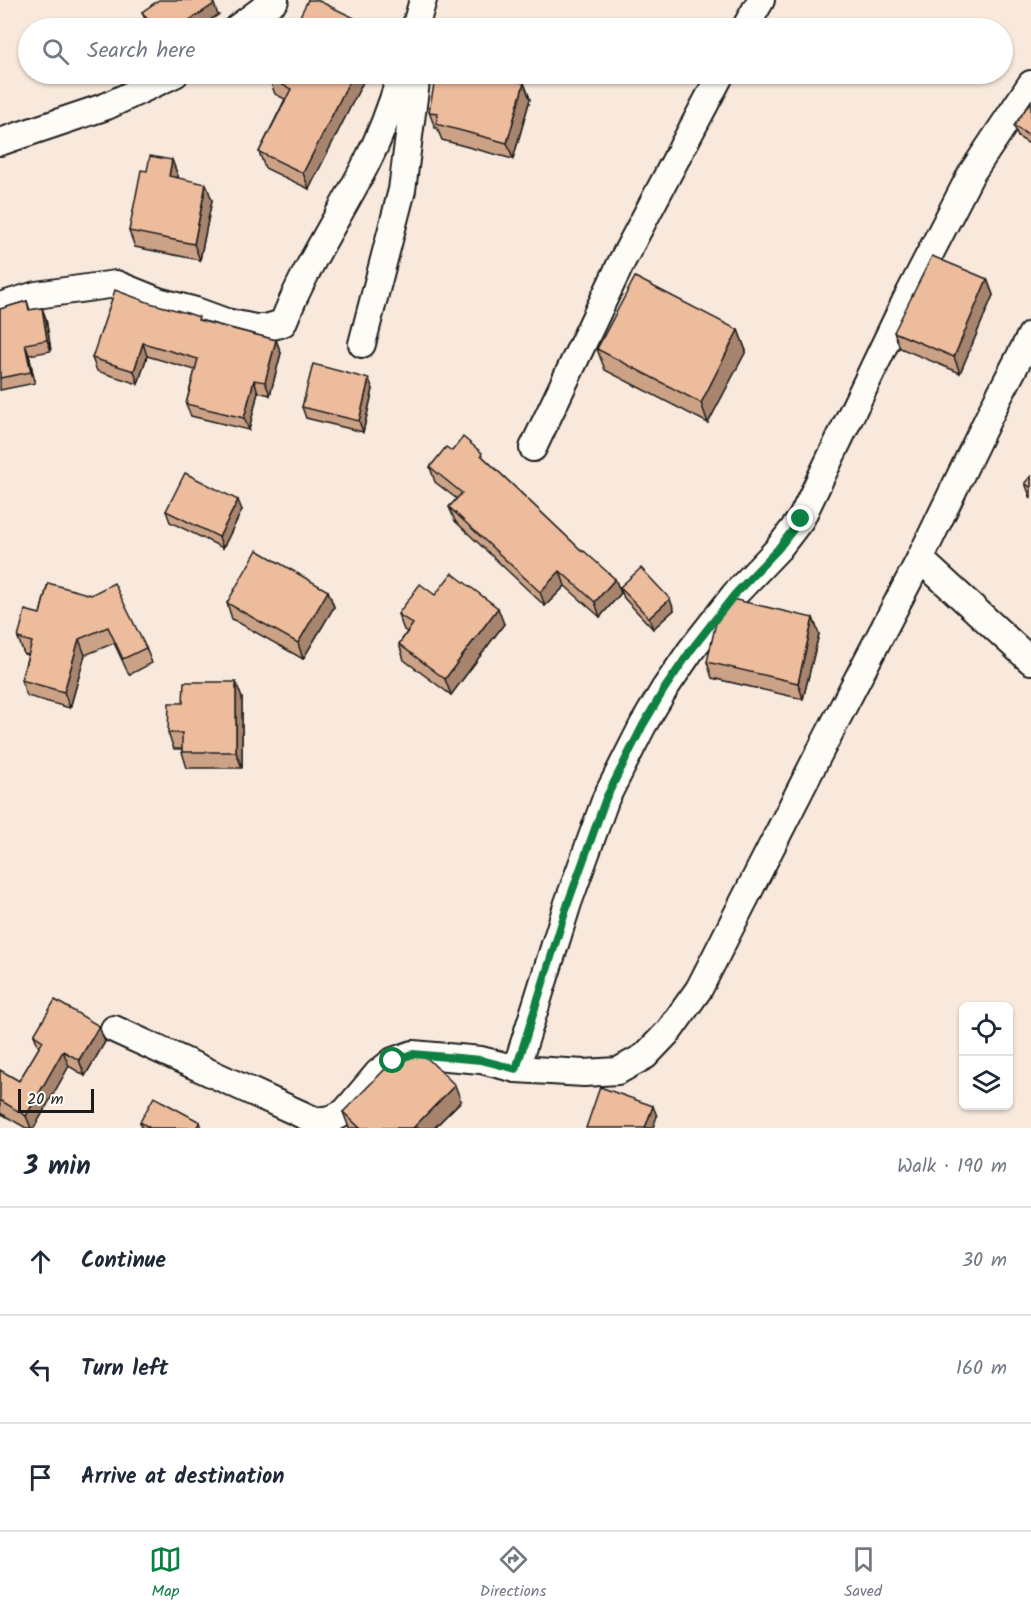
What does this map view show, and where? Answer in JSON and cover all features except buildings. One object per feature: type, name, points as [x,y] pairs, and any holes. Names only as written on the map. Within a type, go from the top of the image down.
[{"type":"street","points":[[251,18],[275,0]]},
{"type":"street","points":[[418,18],[424,0]]},
{"type":"street","points":[[423,18],[424,0]]},
{"type":"street","points":[[751,18],[761,0]]},
{"type":"street","points":[[0,142],[107,106],[154,84]]},
{"type":"street","points":[[0,306],[36,295],[117,285],[158,301],[226,322],[255,328],[266,328],[283,323],[293,297],[367,163],[390,111],[398,84]]},
{"type":"street","points":[[362,344],[402,190],[416,84]]},
{"type":"street","points":[[533,448],[622,261],[716,84]]},
{"type":"street","points":[[516,1069],[568,903],[602,808],[643,725],[691,650],[735,594],[778,549],[801,519],[863,387],[970,174],[1031,84]]},
{"type":"street","points":[[114,1029],[316,1121],[332,1119],[345,1112],[378,1073],[393,1061],[413,1054],[481,1060],[516,1069],[584,1073],[618,1071],[645,1056],[669,1031],[699,989],[810,769],[920,559],[1031,335]]},
{"type":"street","points":[[920,559],[1031,661]]},
{"type":"route","points":[[393,1061],[413,1054],[481,1060],[516,1069],[568,903],[606,798],[643,725],[691,650],[735,594],[778,549],[801,519]]}]
